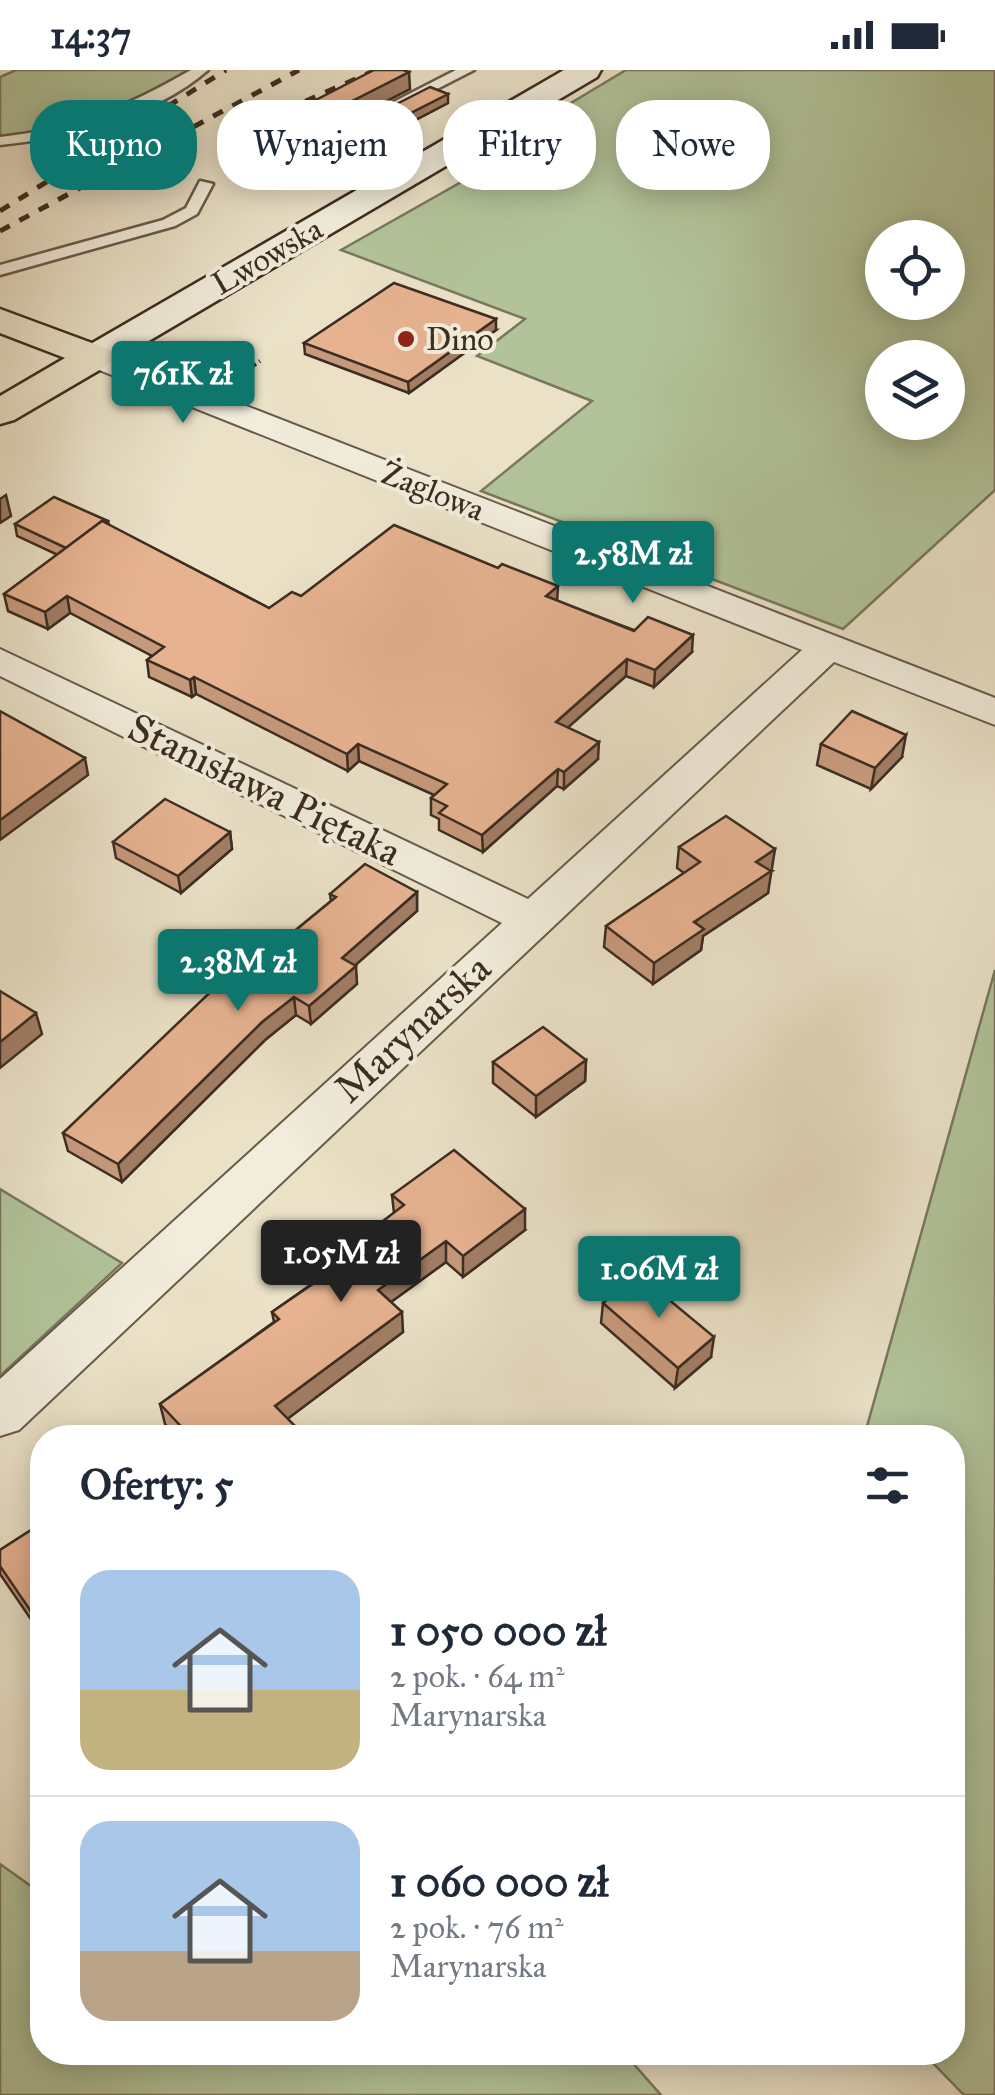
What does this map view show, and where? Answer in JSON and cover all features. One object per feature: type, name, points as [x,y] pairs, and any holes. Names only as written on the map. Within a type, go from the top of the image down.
[{"type":"main road","name":"Lwowska","points":[[0,412],[586,70]]},
{"type":"main road","points":[[0,320],[95,357]]},
{"type":"street","name":"Żaglowa","points":[[95,357],[995,712]]},
{"type":"street","name":"Marynarska","points":[[0,1413],[530,918],[828,647]]},
{"type":"street","name":"Stanisława Piętaka","points":[[0,660],[530,918]]},
{"type":"lane","points":[[0,142],[43,138],[96,126],[120,117],[200,70]]},
{"type":"lane","points":[[407,100],[467,70]]},
{"type":"lane","points":[[0,270],[169,223],[192,211],[205,184]]},
{"type":"green space","points":[[16,70],[196,70],[138,100],[30,100],[30,134],[0,137],[0,77]]},
{"type":"green space","points":[[626,70],[995,70],[995,490],[843,629],[481,491],[592,401],[477,356],[525,319],[341,250],[447,190],[596,190],[596,100],[576,100]]},
{"type":"green space","points":[[995,970],[995,2095],[964,2095],[935,2065],[965,2065],[965,1425],[867,1425]]},
{"type":"green space","points":[[0,1189],[122,1263],[0,1376]]},
{"type":"green space","points":[[0,1864],[30,1885],[30,2065],[635,2065],[661,2095],[0,2095]]},
{"type":"building","points":[[374,70],[409,72],[354,100],[316,100]]},
{"type":"building","points":[[430,87],[448,94],[423,107],[423,100],[404,100]]},
{"type":"building","name":"Dino","points":[[394,283],[496,319],[408,382],[304,343]]},
{"type":"building","points":[[54,497],[108,521],[102,521],[66,548],[15,524]]},
{"type":"building","points":[[102,521],[269,608],[292,592],[301,596],[394,525],[498,568],[502,564],[558,586],[546,596],[634,631],[648,617],[693,635],[655,670],[627,659],[556,722],[599,742],[564,772],[558,769],[482,835],[439,813],[447,806],[431,798],[447,784],[358,744],[347,754],[194,677],[190,680],[147,660],[164,647],[67,596],[45,612],[4,594]]},
{"type":"building","points":[[0,711],[85,758],[0,820]]},
{"type":"building","points":[[852,711],[906,735],[875,768],[821,744]]},
{"type":"building","points":[[165,799],[230,832],[178,876],[113,842]]},
{"type":"building","points":[[726,816],[775,849],[756,862],[771,871],[694,922],[704,929],[654,963],[606,926],[700,862],[679,847]]},
{"type":"building","points":[[365,864],[417,892],[342,958],[356,966],[309,1006],[294,997],[262,1022],[118,1164],[63,1133],[247,957],[257,962],[336,897],[330,894]]},
{"type":"building","points":[[0,991],[36,1013],[0,1042]]},
{"type":"building","points":[[543,1027],[586,1060],[536,1096],[493,1062]]},
{"type":"building","points":[[454,1150],[525,1209],[463,1256],[446,1241],[378,1290],[402,1312],[275,1406],[294,1425],[180,1425],[160,1404],[279,1319],[272,1312],[320,1279],[315,1273],[404,1205],[392,1195]]},
{"type":"building","points":[[638,1274],[714,1337],[678,1368],[603,1303]]},
{"type":"building","points":[[30,1531],[30,1610],[0,1566],[0,1550]]},
{"type":"railway","points":[[0,211],[226,70]]},
{"type":"railway","points":[[0,231],[299,70]]},
{"type":"railway","points":[[308,100],[376,70]]},
{"type":"place","name":"Dino","points":[[406,339]]}]
